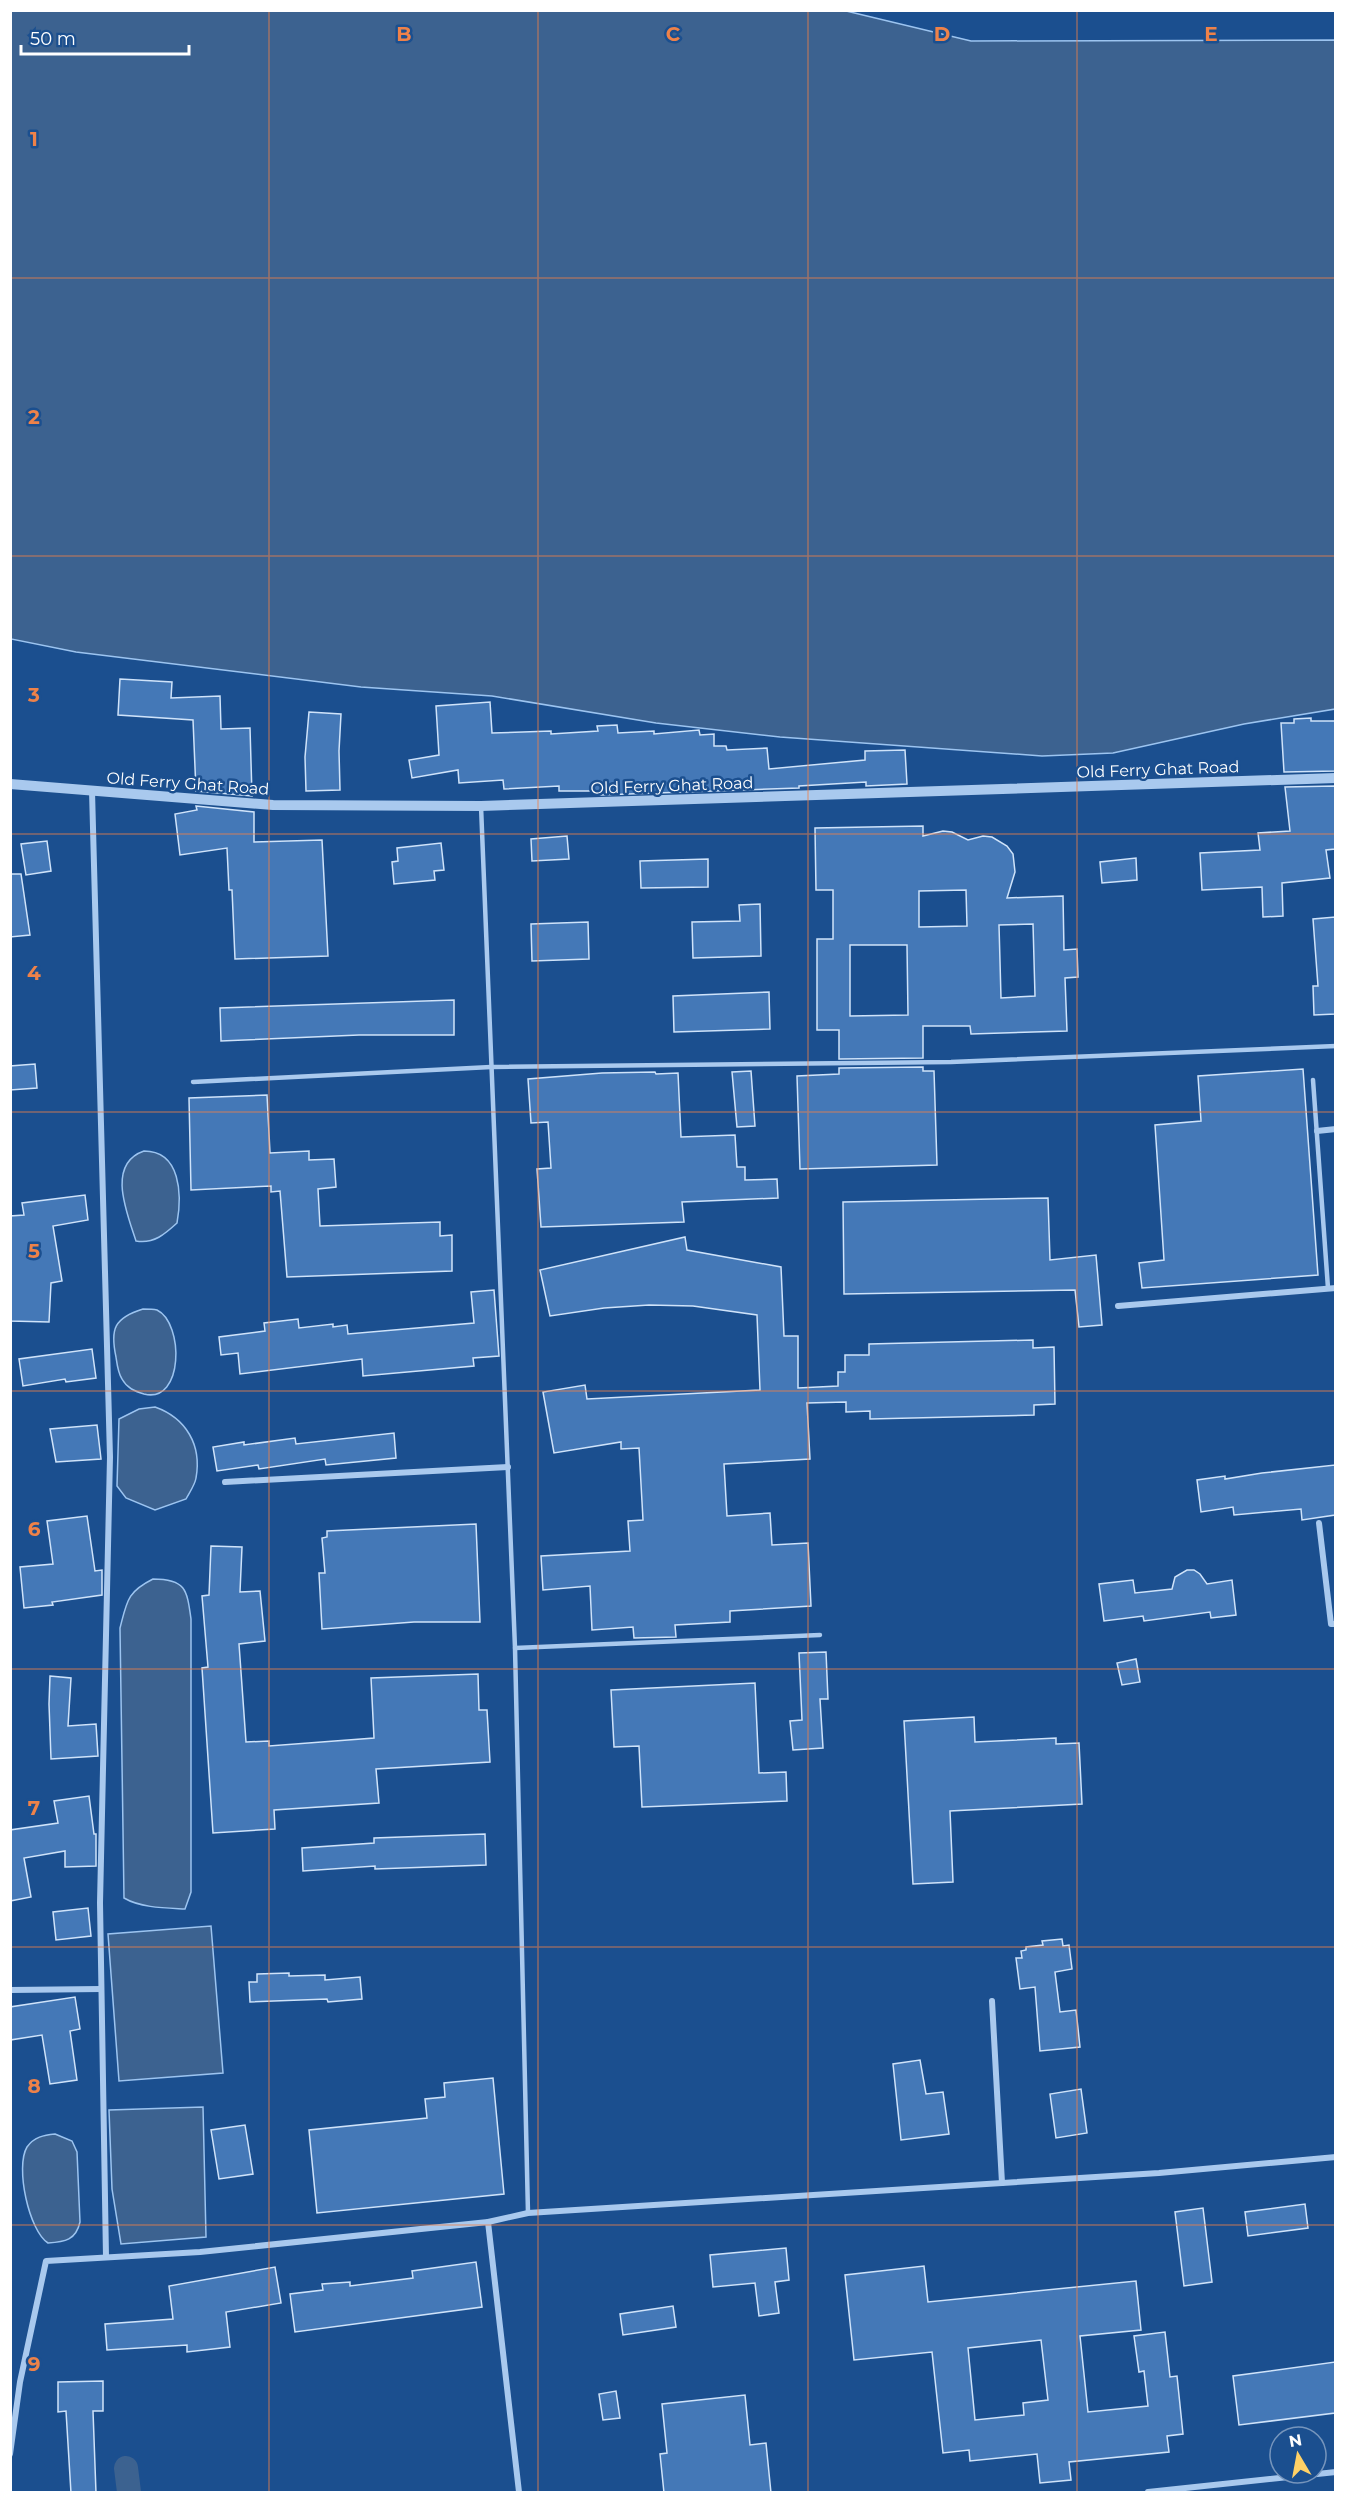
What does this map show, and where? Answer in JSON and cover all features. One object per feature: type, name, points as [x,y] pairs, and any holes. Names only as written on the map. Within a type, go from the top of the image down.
[{"type":"street","name":"Old Ferry Ghat Road","points":[[10,784],[273,805],[481,806],[1335,778]]},
{"type":"street","points":[[92,791],[110,1457],[100,1903],[106,2257]]},
{"type":"street","points":[[1317,1131],[1335,1129]]},
{"type":"street","points":[[1118,1306],[1332,1288]]},
{"type":"street","points":[[225,1482],[508,1467]]},
{"type":"street","points":[[1319,1523],[1331,1624],[1335,1624]]},
{"type":"street","points":[[10,1990],[101,1989]]},
{"type":"street","points":[[992,2001],[1002,2183]]},
{"type":"street","points":[[10,2454],[20,2382],[46,2261],[200,2252],[488,2222],[528,2213],[1159,2173],[1335,2157]]},
{"type":"street","points":[[488,2222],[519,2493]]},
{"type":"street","points":[[1148,2493],[1335,2472]]},
{"type":"lane","points":[[481,806],[515,1648],[528,2213]]},
{"type":"lane","points":[[193,1082],[491,1067],[951,1062],[1335,1046]]},
{"type":"lane","points":[[1313,1080],[1332,1288]]},
{"type":"lane","points":[[515,1648],[820,1635]]},
{"type":"water","points":[[842,10],[971,41],[1335,40],[1335,709],[1244,724],[1113,753],[1042,756],[780,737],[656,723],[492,696],[361,687],[76,652],[11,639],[11,11]]},
{"type":"water","points":[[144,1151],[156,1153],[172,1166],[179,1188],[179,1212],[177,1223],[168,1231],[159,1237],[142,1242],[136,1241],[128,1217],[122,1190],[122,1178],[125,1167],[132,1157]]},
{"type":"water","points":[[143,1309],[157,1310],[166,1318],[172,1330],[175,1345],[176,1361],[173,1375],[167,1387],[157,1394],[144,1394],[124,1382],[114,1347],[116,1326],[126,1316]]},
{"type":"water","points":[[155,1407],[175,1418],[189,1434],[194,1444],[197,1466],[195,1481],[186,1499],[155,1510],[126,1498],[117,1486],[119,1419],[139,1409]]},
{"type":"water","points":[[153,1579],[172,1581],[183,1588],[191,1619],[191,1892],[185,1909],[146,1906],[124,1898],[120,1628],[129,1598],[138,1588]]},
{"type":"water","points":[[211,1926],[223,2073],[119,2081],[108,1934]]},
{"type":"water","points":[[203,2107],[206,2237],[121,2244],[112,2189],[109,2110]]},
{"type":"water","points":[[55,2134],[72,2141],[77,2152],[80,2222],[76,2233],[69,2239],[48,2243],[35,2226],[30,2213],[23,2183],[23,2169],[27,2147],[40,2137]]},
{"type":"building","points":[[120,679],[172,682],[171,698],[220,696],[221,729],[250,728],[252,796],[196,791],[193,720],[118,715]]},
{"type":"building","points":[[490,702],[492,733],[551,731],[551,734],[598,731],[597,726],[617,725],[618,733],[654,731],[654,734],[699,730],[700,735],[714,734],[714,746],[726,746],[727,750],[767,748],[769,769],[865,760],[865,751],[905,750],[907,784],[866,786],[866,782],[799,786],[799,788],[600,795],[600,791],[559,791],[559,786],[504,789],[503,780],[459,783],[458,770],[412,778],[409,760],[439,755],[436,706]]},
{"type":"building","points":[[309,712],[341,714],[340,790],[306,791],[305,757]]},
{"type":"building","points":[[1311,718],[1311,721],[1335,721],[1335,771],[1284,772],[1281,723],[1294,723],[1294,719]]},
{"type":"building","points":[[1335,786],[1335,849],[1326,850],[1330,878],[1282,883],[1283,916],[1263,917],[1262,887],[1202,890],[1200,853],[1260,850],[1258,833],[1290,831],[1285,787]]},
{"type":"building","points":[[196,806],[254,812],[254,842],[322,840],[328,956],[235,959],[232,890],[229,890],[227,848],[180,855],[175,814],[197,810]]},
{"type":"building","points":[[923,826],[923,836],[943,831],[952,832],[968,840],[983,836],[992,837],[1007,846],[1013,854],[1015,872],[1007,898],[1063,896],[1064,950],[1077,949],[1078,977],[1065,978],[1067,1031],[971,1034],[970,1026],[923,1026],[923,1058],[839,1059],[839,1030],[817,1030],[817,939],[833,939],[833,890],[816,890],[815,828]],"holes":[[[966,890],[967,926],[919,927],[919,891]],[[1033,924],[1035,996],[1001,998],[999,925]],[[850,945],[907,945],[908,1015],[850,1016]]]},
{"type":"building","points":[[567,836],[569,859],[532,861],[531,839]]},
{"type":"building","points":[[47,841],[51,871],[26,875],[21,844]]},
{"type":"building","points":[[441,843],[444,870],[434,871],[435,880],[394,884],[392,862],[398,861],[397,848]]},
{"type":"building","points":[[1136,858],[1137,880],[1102,883],[1100,862]]},
{"type":"building","points":[[708,859],[708,887],[641,888],[640,861]]},
{"type":"building","points":[[10,874],[21,874],[30,935],[10,937]]},
{"type":"building","points":[[760,904],[761,956],[693,958],[692,922],[740,921],[739,905]]},
{"type":"building","points":[[1335,917],[1335,1014],[1314,1015],[1313,986],[1318,986],[1313,919]]},
{"type":"building","points":[[588,922],[589,959],[532,961],[531,924]]},
{"type":"building","points":[[769,992],[770,1029],[674,1032],[673,996]]},
{"type":"building","points":[[454,1000],[454,1035],[359,1035],[221,1041],[220,1008]]},
{"type":"building","points":[[35,1064],[37,1088],[10,1090],[10,1066]]},
{"type":"building","points":[[923,1067],[923,1071],[934,1071],[937,1165],[800,1169],[797,1076],[839,1074],[839,1068]]},
{"type":"building","points":[[1303,1069],[1318,1275],[1142,1288],[1139,1263],[1164,1260],[1155,1125],[1201,1121],[1198,1076]]},
{"type":"building","points":[[751,1071],[755,1126],[737,1127],[732,1072]]},
{"type":"building","points":[[655,1072],[656,1074],[678,1073],[681,1137],[735,1135],[737,1167],[745,1167],[745,1180],[777,1179],[778,1198],[682,1202],[684,1222],[541,1227],[537,1169],[551,1168],[548,1122],[531,1123],[528,1079],[602,1073]]},
{"type":"building","points":[[267,1095],[270,1153],[309,1151],[309,1160],[334,1159],[336,1187],[318,1189],[320,1226],[440,1222],[440,1236],[452,1235],[452,1271],[287,1277],[280,1191],[271,1192],[271,1186],[191,1190],[189,1098]]},
{"type":"building","points":[[85,1195],[88,1220],[53,1226],[62,1281],[51,1283],[49,1322],[10,1321],[10,1216],[24,1215],[22,1203]]},
{"type":"building","points":[[1048,1198],[1050,1260],[1096,1255],[1102,1325],[1079,1327],[1075,1290],[844,1294],[843,1202]]},
{"type":"building","points":[[685,1237],[687,1250],[781,1267],[784,1336],[798,1336],[798,1388],[838,1386],[838,1372],[845,1372],[845,1355],[869,1355],[869,1344],[1033,1340],[1033,1348],[1054,1347],[1055,1404],[1034,1405],[1034,1415],[870,1419],[870,1411],[846,1412],[846,1402],[807,1403],[810,1459],[724,1464],[727,1516],[770,1513],[772,1545],[808,1543],[811,1606],[730,1611],[730,1622],[675,1625],[676,1637],[634,1638],[633,1627],[592,1630],[590,1586],[543,1590],[541,1556],[630,1551],[628,1521],[643,1520],[639,1448],[621,1449],[621,1442],[554,1453],[543,1392],[585,1385],[587,1399],[760,1390],[757,1315],[693,1306],[649,1305],[604,1308],[550,1316],[540,1270]]},
{"type":"building","points":[[494,1290],[499,1356],[473,1358],[474,1366],[363,1376],[362,1359],[240,1374],[238,1353],[221,1355],[219,1337],[265,1331],[264,1323],[298,1319],[299,1328],[333,1324],[333,1327],[347,1325],[348,1334],[474,1323],[471,1292]]},
{"type":"building","points":[[92,1349],[96,1378],[66,1382],[65,1379],[23,1386],[19,1359]]},
{"type":"building","points":[[97,1425],[101,1459],[56,1462],[50,1429]]},
{"type":"building","points":[[394,1433],[396,1458],[326,1465],[325,1459],[259,1469],[258,1465],[217,1471],[213,1447],[295,1438],[296,1444]]},
{"type":"building","points":[[1335,1465],[1335,1515],[1302,1520],[1301,1509],[1234,1515],[1233,1507],[1201,1512],[1197,1480],[1225,1476],[1225,1479]]},
{"type":"building","points":[[87,1516],[95,1571],[102,1570],[102,1595],[52,1602],[53,1605],[24,1608],[20,1567],[53,1564],[47,1521]]},
{"type":"building","points":[[476,1524],[480,1622],[414,1622],[322,1629],[319,1573],[325,1573],[322,1538],[327,1537],[327,1531]]},
{"type":"building","points":[[211,1546],[242,1547],[240,1592],[260,1591],[265,1641],[239,1644],[246,1742],[269,1741],[269,1746],[374,1738],[371,1678],[478,1674],[479,1710],[487,1710],[490,1762],[376,1769],[379,1803],[274,1810],[275,1829],[213,1833],[202,1668],[208,1667],[202,1596],[209,1595]]},
{"type":"building","points":[[1187,1570],[1194,1570],[1200,1574],[1207,1584],[1232,1580],[1236,1615],[1211,1618],[1210,1612],[1144,1621],[1143,1616],[1104,1621],[1099,1584],[1133,1580],[1135,1593],[1172,1589],[1175,1577]]},
{"type":"building","points":[[826,1652],[828,1699],[820,1699],[823,1748],[793,1750],[790,1721],[802,1720],[799,1653]]},
{"type":"building","points":[[1136,1659],[1140,1682],[1122,1685],[1117,1663]]},
{"type":"building","points":[[50,1676],[71,1678],[68,1726],[96,1724],[98,1756],[51,1759]]},
{"type":"building","points":[[755,1683],[759,1773],[786,1772],[787,1801],[642,1807],[639,1746],[614,1747],[611,1690]]},
{"type":"building","points":[[974,1717],[975,1742],[1056,1738],[1056,1744],[1079,1743],[1082,1804],[950,1811],[953,1882],[913,1884],[904,1721]]},
{"type":"building","points":[[89,1796],[94,1834],[96,1834],[96,1866],[65,1867],[65,1851],[24,1858],[31,1897],[10,1901],[10,1830],[58,1823],[54,1801]]},
{"type":"building","points":[[485,1834],[486,1865],[375,1869],[375,1866],[303,1871],[302,1848],[374,1843],[374,1838]]},
{"type":"building","points":[[88,1908],[91,1936],[56,1940],[53,1912]]},
{"type":"building","points":[[1062,1939],[1063,1946],[1069,1945],[1072,1969],[1055,1972],[1060,2012],[1076,2010],[1080,2047],[1040,2051],[1035,1987],[1020,1989],[1016,1958],[1022,1958],[1021,1951],[1026,1950],[1026,1947],[1043,1945],[1042,1941]]},
{"type":"building","points":[[289,1973],[289,1976],[325,1975],[325,1980],[360,1977],[362,1999],[328,2002],[327,1999],[250,2002],[249,1982],[257,1982],[257,1974]]},
{"type":"building","points":[[75,1997],[80,2029],[70,2031],[77,2080],[50,2084],[42,2035],[10,2040],[10,2007]]},
{"type":"building","points":[[920,2060],[926,2094],[943,2092],[949,2134],[901,2140],[893,2064]]},
{"type":"building","points":[[493,2078],[504,2194],[317,2213],[309,2130],[427,2118],[425,2099],[445,2097],[444,2083]]},
{"type":"building","points":[[1081,2089],[1087,2133],[1056,2138],[1050,2094]]},
{"type":"building","points":[[245,2125],[253,2174],[219,2179],[211,2130]]},
{"type":"building","points":[[1305,2204],[1308,2228],[1248,2236],[1245,2212]]},
{"type":"building","points":[[1203,2208],[1212,2282],[1184,2286],[1175,2212]]},
{"type":"building","points":[[786,2248],[789,2280],[775,2282],[779,2313],[759,2316],[755,2283],[713,2287],[710,2255]]},
{"type":"building","points":[[476,2262],[482,2307],[295,2332],[290,2294],[323,2290],[322,2284],[350,2282],[350,2286],[413,2278],[412,2271]]},
{"type":"building","points":[[924,2266],[928,2302],[1136,2281],[1141,2330],[1080,2336],[1088,2412],[1148,2406],[1144,2371],[1139,2372],[1134,2336],[1165,2332],[1170,2377],[1177,2376],[1183,2434],[1167,2436],[1169,2452],[1069,2462],[1071,2480],[1040,2483],[1037,2454],[970,2461],[969,2450],[943,2453],[932,2352],[854,2360],[845,2275]],"holes":[[[1041,2340],[1048,2400],[1023,2403],[1024,2415],[975,2420],[968,2348]]]},
{"type":"building","points":[[275,2267],[281,2303],[226,2312],[230,2347],[187,2352],[187,2345],[107,2350],[105,2324],[173,2319],[169,2286]]},
{"type":"building","points":[[673,2306],[676,2327],[623,2335],[620,2314]]},
{"type":"building","points":[[1335,2362],[1335,2413],[1239,2425],[1233,2376]]},
{"type":"building","points":[[103,2381],[103,2411],[93,2411],[96,2493],[71,2493],[66,2411],[58,2412],[58,2382]]},
{"type":"building","points":[[616,2391],[620,2418],[603,2420],[599,2394]]},
{"type":"building","points":[[745,2395],[750,2445],[766,2443],[771,2493],[664,2493],[660,2454],[667,2453],[662,2404]]},
{"type":"waterway","points":[[126,2468],[129,2492]]}]
